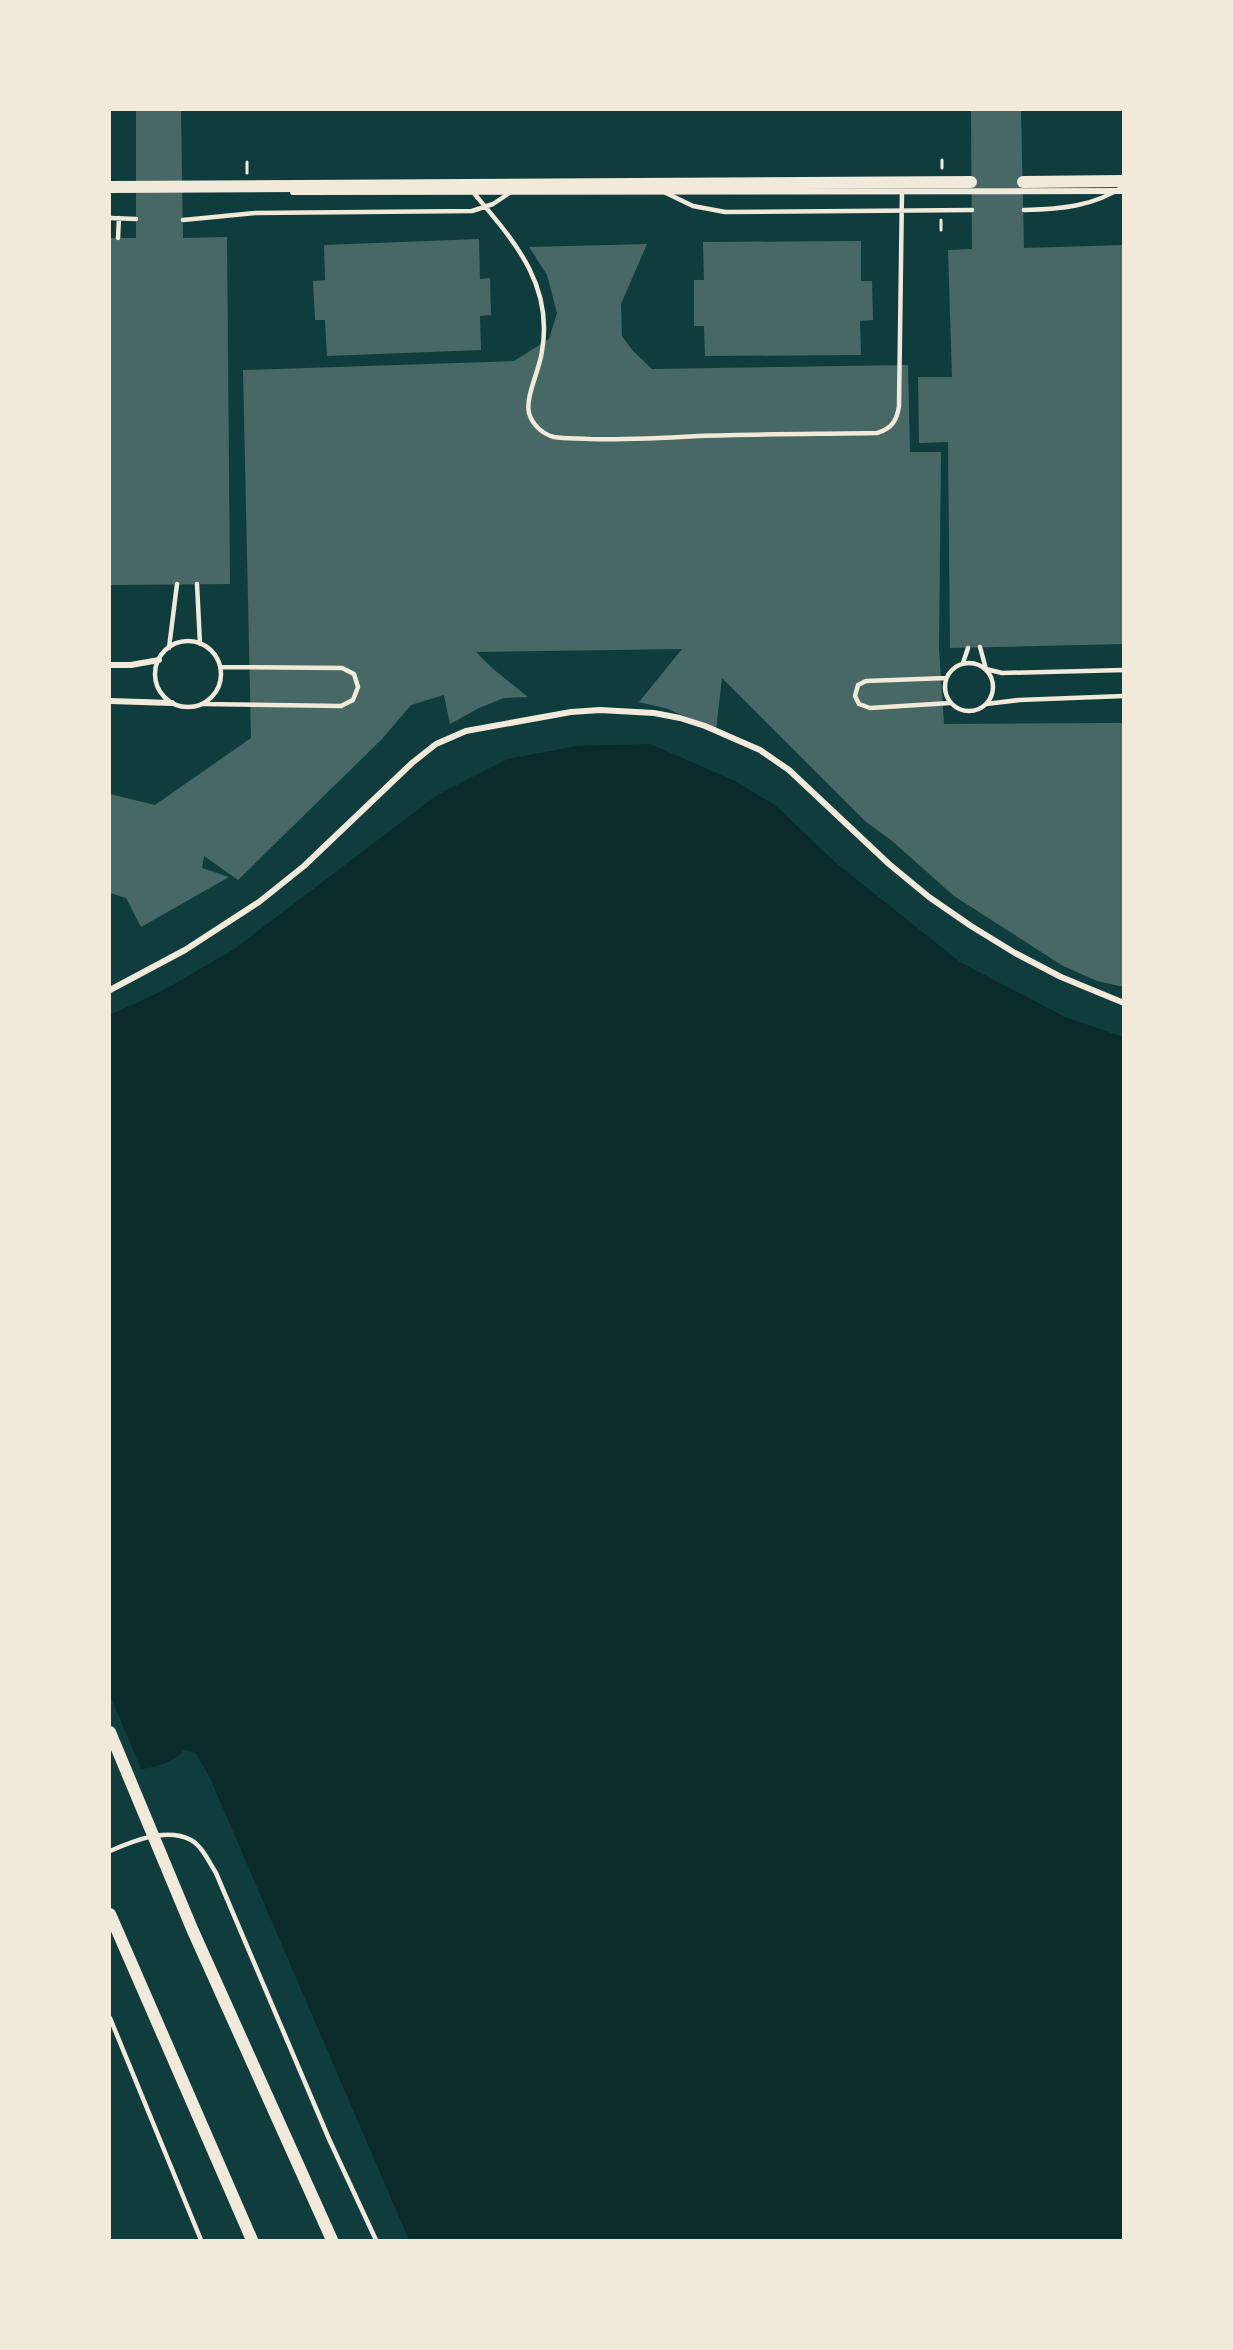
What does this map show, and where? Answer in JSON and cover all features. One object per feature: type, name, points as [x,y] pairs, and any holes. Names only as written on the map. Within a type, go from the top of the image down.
[{"type":"main road","points":[[1023,182],[1124,181]]},
{"type":"main road","points":[[110,189],[466,184],[971,182]]},
{"type":"main road","points":[[110,1732],[193,1932],[332,2241]]},
{"type":"main road","points":[[110,1914],[252,2241]]},
{"type":"street","points":[[110,189],[473,193],[1124,191]]},
{"type":"street","points":[[110,665],[131,665],[159,660]]},
{"type":"street","points":[[110,701],[172,703]]},
{"type":"street","points":[[110,990],[185,950],[259,902],[304,866],[412,763],[436,744],[466,731],[571,712],[600,710],[654,713],[680,718],[705,726],[760,750],[789,770],[889,864],[928,897],[971,927],[1061,977],[1124,1003]]},
{"type":"lane","points":[[466,184],[523,254],[534,277],[541,300],[544,325],[543,349],[538,374],[529,396],[529,412],[532,420],[542,431],[556,437],[604,439],[877,433],[891,427],[899,406],[902,182]]},
{"type":"lane","points":[[183,220],[255,213],[461,212],[485,207],[502,199],[518,184]]},
{"type":"lane","points":[[651,184],[693,206],[725,213],[972,210]]},
{"type":"lane","points":[[1024,210],[1078,206],[1097,201],[1124,186]]},
{"type":"lane","points":[[110,218],[136,219]]},
{"type":"lane","points":[[118,238],[119,218]]},
{"type":"lane","points":[[169,648],[177,584]]},
{"type":"lane","points":[[197,584],[200,644]]},
{"type":"lane","points":[[203,704],[218,689],[221,678],[216,657],[200,644],[178,643],[169,648],[159,660],[156,680],[164,697],[182,707],[203,704],[341,706],[353,700],[358,687],[354,675],[342,668],[220,668]]},
{"type":"lane","points":[[946,678],[866,681],[858,685],[855,696],[859,704],[870,708],[950,703],[964,711],[980,709],[986,704],[993,691],[980,647]]},
{"type":"lane","points":[[963,663],[968,648]]},
{"type":"lane","points":[[950,703],[945,687],[946,678],[956,666],[963,663],[1018,674],[1124,670]]},
{"type":"lane","points":[[986,704],[1033,699],[1124,696]]},
{"type":"lane","points":[[110,1851],[158,1835],[192,1840],[204,1853],[216,1873],[329,2139],[376,2241]]},
{"type":"lane","points":[[110,2018],[201,2241]]},
{"type":"water","points":[[650,744],[735,781],[776,806],[836,863],[960,962],[1065,1017],[1123,1037],[1123,2240],[409,2240],[210,1778],[196,1753],[184,1750],[168,1762],[150,1768],[110,1771],[110,1015],[162,991],[233,950],[437,795],[508,759],[576,746]]},
{"type":"pier","points":[[110,1695],[142,1771],[110,1774]]},
{"type":"building","points":[[136,110],[181,110],[183,238],[227,237],[230,584],[110,585],[110,238],[136,238]]},
{"type":"building","points":[[971,110],[1021,110],[1024,248],[1124,245],[1124,644],[950,648],[948,442],[919,443],[918,377],[952,377],[948,250],[972,249]]},
{"type":"building","points":[[479,239],[480,279],[490,278],[491,315],[480,316],[481,350],[327,356],[325,320],[315,320],[313,281],[325,280],[324,245]]},
{"type":"building","points":[[861,241],[861,281],[872,281],[873,320],[860,321],[861,355],[705,356],[704,326],[694,326],[694,280],[704,280],[703,242]]},
{"type":"building","points":[[647,244],[621,304],[622,336],[633,351],[652,369],[908,365],[910,452],[941,452],[939,649],[944,724],[1124,723],[1124,987],[1097,981],[1063,966],[954,896],[891,840],[866,822],[722,678],[716,730],[668,709],[639,702],[682,649],[476,652],[528,697],[504,698],[479,708],[450,724],[444,695],[411,705],[382,739],[238,880],[204,856],[202,868],[229,877],[141,927],[126,898],[110,893],[110,794],[155,805],[251,738],[243,370],[514,361],[549,339],[557,313],[547,275],[529,247]]}]
